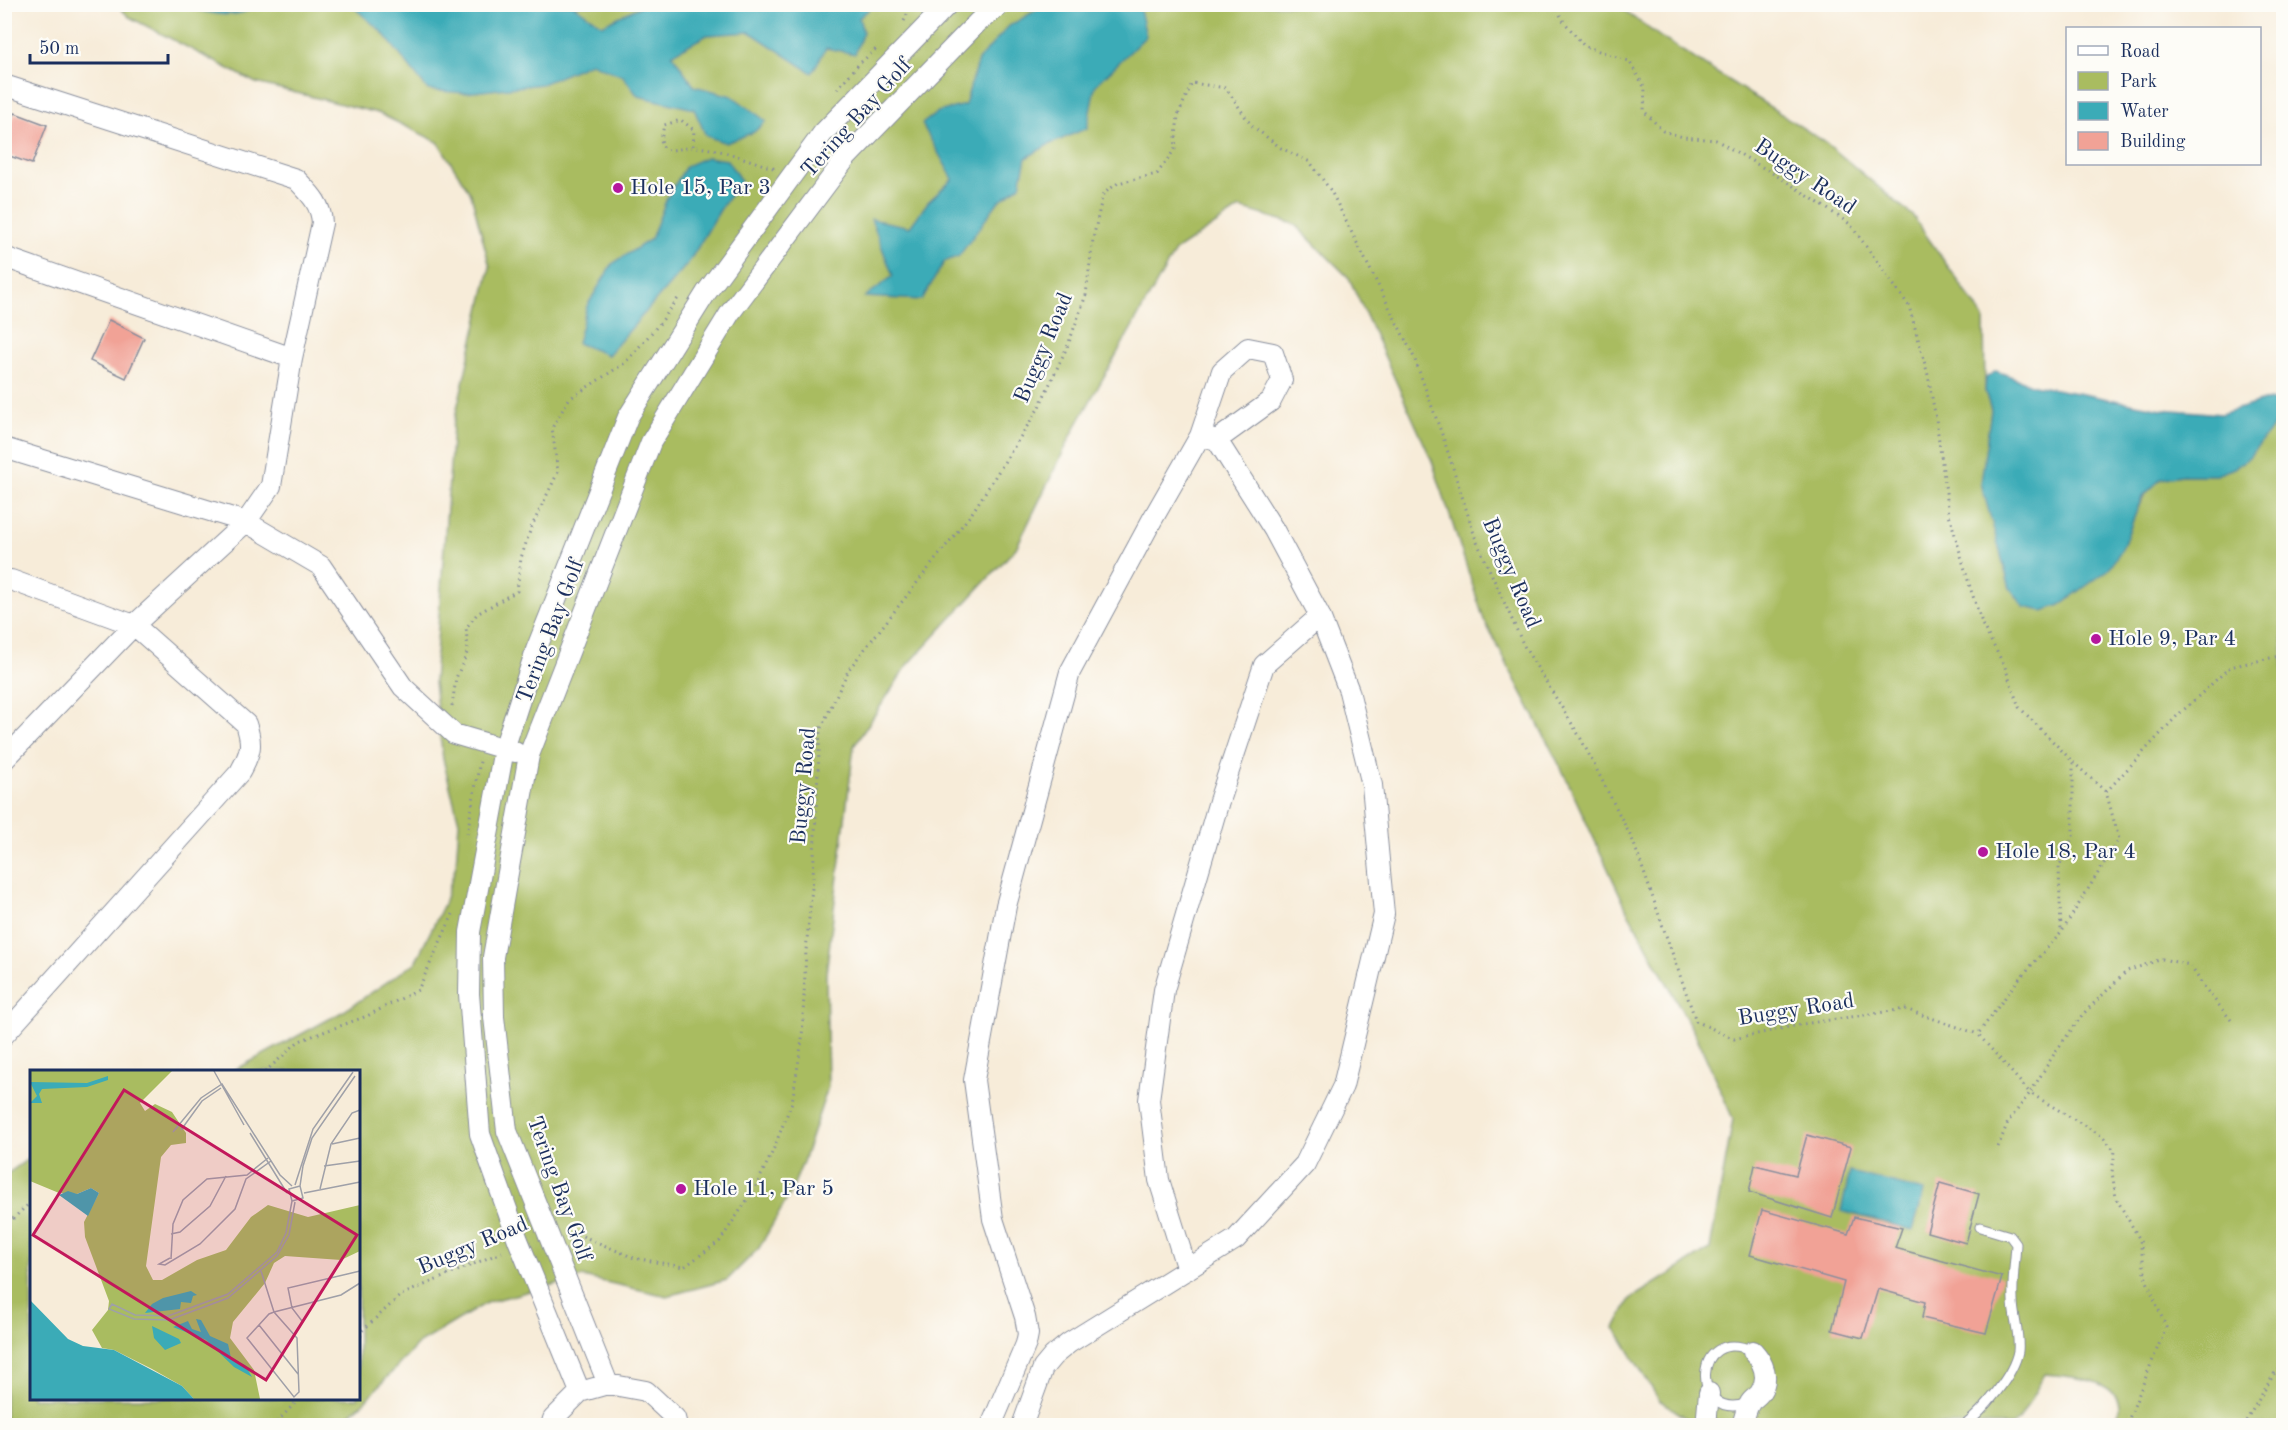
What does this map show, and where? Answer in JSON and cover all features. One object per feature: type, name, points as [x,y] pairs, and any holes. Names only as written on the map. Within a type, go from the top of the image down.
[{"type":"street","name":"Tering Bay Golf","points":[[580,1392],[520,1245],[480,1134],[469,994],[470,932],[504,749],[536,650],[628,417],[706,292],[823,133],[948,4]]},
{"type":"street","name":"Tering Bay Golf","points":[[608,1384],[507,1131],[494,1017],[493,957],[529,755],[651,442],[730,314],[846,158],[978,22],[1001,4]]},
{"type":"street","points":[[4,85],[296,179],[315,198],[322,215],[292,358],[270,486],[246,522],[134,625],[4,760]]},
{"type":"street","points":[[4,257],[292,358]]},
{"type":"street","points":[[991,1425],[1026,1344],[1028,1334],[1025,1317],[993,1219],[974,1080],[1006,906],[1070,672],[1209,438],[1222,370],[1248,348],[1273,353],[1282,380],[1271,401],[1209,438]]},
{"type":"street","points":[[1022,1425],[1043,1368],[1053,1356],[1069,1343],[1236,1239],[1305,1164],[1343,1086],[1383,914],[1372,785],[1349,691],[1320,616],[1274,530],[1209,438]]},
{"type":"street","points":[[4,448],[246,522],[321,566],[403,687],[454,734],[529,755]]},
{"type":"street","points":[[4,1035],[240,772],[250,754],[251,739],[246,724],[134,625],[11,580]]},
{"type":"street","points":[[1187,1270],[1159,1180],[1149,1100],[1164,990],[1219,801],[1264,665],[1320,616]]},
{"type":"street","points":[[1742,1425],[1750,1402],[1758,1396],[1766,1377],[1765,1367],[1753,1351]]},
{"type":"street","points":[[551,1425],[553,1419],[580,1392],[608,1384],[646,1391],[679,1423]]},
{"type":"street","points":[[1706,1425],[1709,1393]]},
{"type":"lane","points":[[1964,1425],[1973,1418],[2002,1383],[2018,1350],[2013,1303],[2016,1244],[2010,1236],[1980,1227]]},
{"type":"lane","points":[[1750,1402],[1739,1406],[1728,1406],[1717,1401],[1709,1393],[1704,1382],[1704,1369],[1714,1354],[1730,1345],[1742,1346],[1753,1351]]},
{"type":"path","name":"Buggy Road","points":[[1555,4],[1562,19],[1584,46],[1629,62],[1645,88],[1644,111],[1663,131],[1683,137],[1716,140],[1784,180],[1850,224],[1909,306],[1928,375],[1949,514],[1983,626],[2005,667],[2019,707],[2073,762]]},
{"type":"path","name":"Buggy Road","points":[[548,1232],[560,1227],[634,1258],[684,1268],[720,1241],[755,1188],[792,1102],[802,1040],[820,730],[849,669],[972,513],[1038,409],[1068,345],[1086,295],[1093,238],[1103,194],[1118,183],[1157,174],[1175,149],[1178,114],[1192,83],[1226,88],[1251,125],[1281,148],[1310,162],[1331,191],[1414,357],[1476,540],[1524,646],[1580,737],[1633,841],[1696,1021],[1734,1039],[1803,1024],[1905,1009],[1978,1034],[2030,1092],[2102,1136],[2115,1151],[2112,1172],[2116,1198],[2140,1240],[2146,1279],[2166,1327],[2126,1425]]},
{"type":"path","points":[[693,146],[694,130],[681,120],[664,125],[661,140],[664,149],[675,152],[693,146],[724,152],[773,168],[766,177]]},
{"type":"path","points":[[447,727],[456,678],[468,651],[466,628],[477,614],[518,591],[521,558],[531,528],[558,472],[552,428],[569,399],[625,363],[661,322],[682,293]]},
{"type":"path","points":[[2106,792],[2176,717],[2230,667],[2283,655]]},
{"type":"path","points":[[465,843],[480,761],[471,756]]},
{"type":"path","points":[[1978,1034],[2018,980],[2061,933],[2119,839],[2106,792],[2073,762]]},
{"type":"path","points":[[2061,933],[2059,867],[2073,836],[2073,762]]},
{"type":"path","points":[[265,1070],[299,1041],[367,1016],[418,990],[453,914]]},
{"type":"path","points":[[1998,1146],[2008,1122],[2083,1014],[2127,971],[2162,959],[2190,965],[2204,987],[2231,1020]]},
{"type":"path","points":[[4,1227],[30,1203]]},
{"type":"path","name":"Buggy Road","points":[[360,1337],[363,1330],[401,1295],[520,1245]]},
{"type":"path","points":[[2243,1425],[2274,1374],[2283,1364]]},
{"type":"path","points":[[273,1425],[298,1400]]},
{"type":"green space","points":[[117,5],[1616,5],[1662,38],[1825,142],[1912,215],[1984,318],[1985,391],[1991,410],[1989,436],[1999,545],[2010,588],[2122,549],[2137,509],[2156,483],[2176,475],[2215,475],[2283,414],[2283,1425],[2117,1425],[2119,1406],[2116,1397],[2109,1389],[2089,1380],[2045,1374],[2019,1420],[2012,1425],[1704,1425],[1691,1421],[1659,1400],[1615,1328],[1630,1299],[1710,1249],[1733,1119],[1699,1042],[1627,910],[1564,774],[1484,620],[1432,461],[1349,278],[1294,224],[1240,208],[1175,251],[1076,426],[1016,548],[907,666],[854,746],[826,974],[828,1087],[790,1194],[759,1248],[727,1280],[667,1296],[583,1277],[488,1302],[419,1343],[366,1400],[338,1425],[5,1425],[4,1176],[30,1158],[30,1400],[360,1400],[360,1070],[235,1070],[344,1011],[415,963],[444,904],[456,865],[459,822],[443,759],[434,682],[453,426],[490,267],[471,194],[438,142],[378,113],[256,83],[129,17]]},
{"type":"water","points":[[176,5],[258,5],[239,13],[218,14]]},
{"type":"water","points":[[351,5],[573,5],[602,25],[643,5],[874,5],[859,18],[863,32],[855,54],[826,48],[812,73],[750,32],[707,35],[672,54],[694,86],[732,96],[766,121],[754,132],[726,143],[706,136],[694,109],[638,96],[623,76],[591,63],[542,84],[465,93],[428,90],[382,32]]},
{"type":"water","points":[[1045,5],[1139,5],[1146,36],[1095,86],[1087,128],[1046,146],[1026,158],[1020,185],[998,202],[959,256],[944,262],[922,300],[865,297],[893,276],[871,219],[910,227],[928,202],[953,179],[922,124],[938,112],[965,105],[978,60],[1009,26]]},
{"type":"water","points":[[707,157],[727,160],[741,181],[723,205],[689,262],[608,355],[577,343],[587,306],[612,264],[651,239],[667,198],[686,166]]},
{"type":"water","points":[[1996,371],[2034,385],[2162,409],[2221,414],[2264,401],[2283,399],[2283,414],[2249,457],[2234,468],[2216,475],[2181,475],[2161,479],[2142,497],[2122,549],[2108,570],[2060,605],[2043,611],[2024,607],[2010,588],[1981,483],[1991,410],[1985,391],[1986,378]]},
{"type":"water","points":[[1850,1172],[1924,1191],[1913,1230],[1841,1211]]},
{"type":"building","points":[[15,113],[47,125],[32,164],[4,154],[4,136]]},
{"type":"building","points":[[109,320],[144,338],[126,378],[90,361]]},
{"type":"building","points":[[1807,1135],[1851,1147],[1832,1218],[1749,1192],[1755,1165],[1796,1175]]},
{"type":"building","points":[[1940,1183],[1979,1194],[1966,1243],[1927,1232]]},
{"type":"building","points":[[1762,1210],[1848,1234],[1854,1217],[1902,1228],[1895,1248],[2002,1277],[1986,1333],[1922,1318],[1925,1302],[1878,1289],[1863,1338],[1832,1330],[1844,1282],[1750,1255]]},
{"type":"place","name":"Hole 15, Par 3","points":[[618,188]]},
{"type":"place","name":"Hole 9, Par 4","points":[[2096,639]]},
{"type":"place","name":"Hole 18, Par 4","points":[[1983,852]]},
{"type":"place","name":"Hole 11, Par 5","points":[[681,1189]]}]
